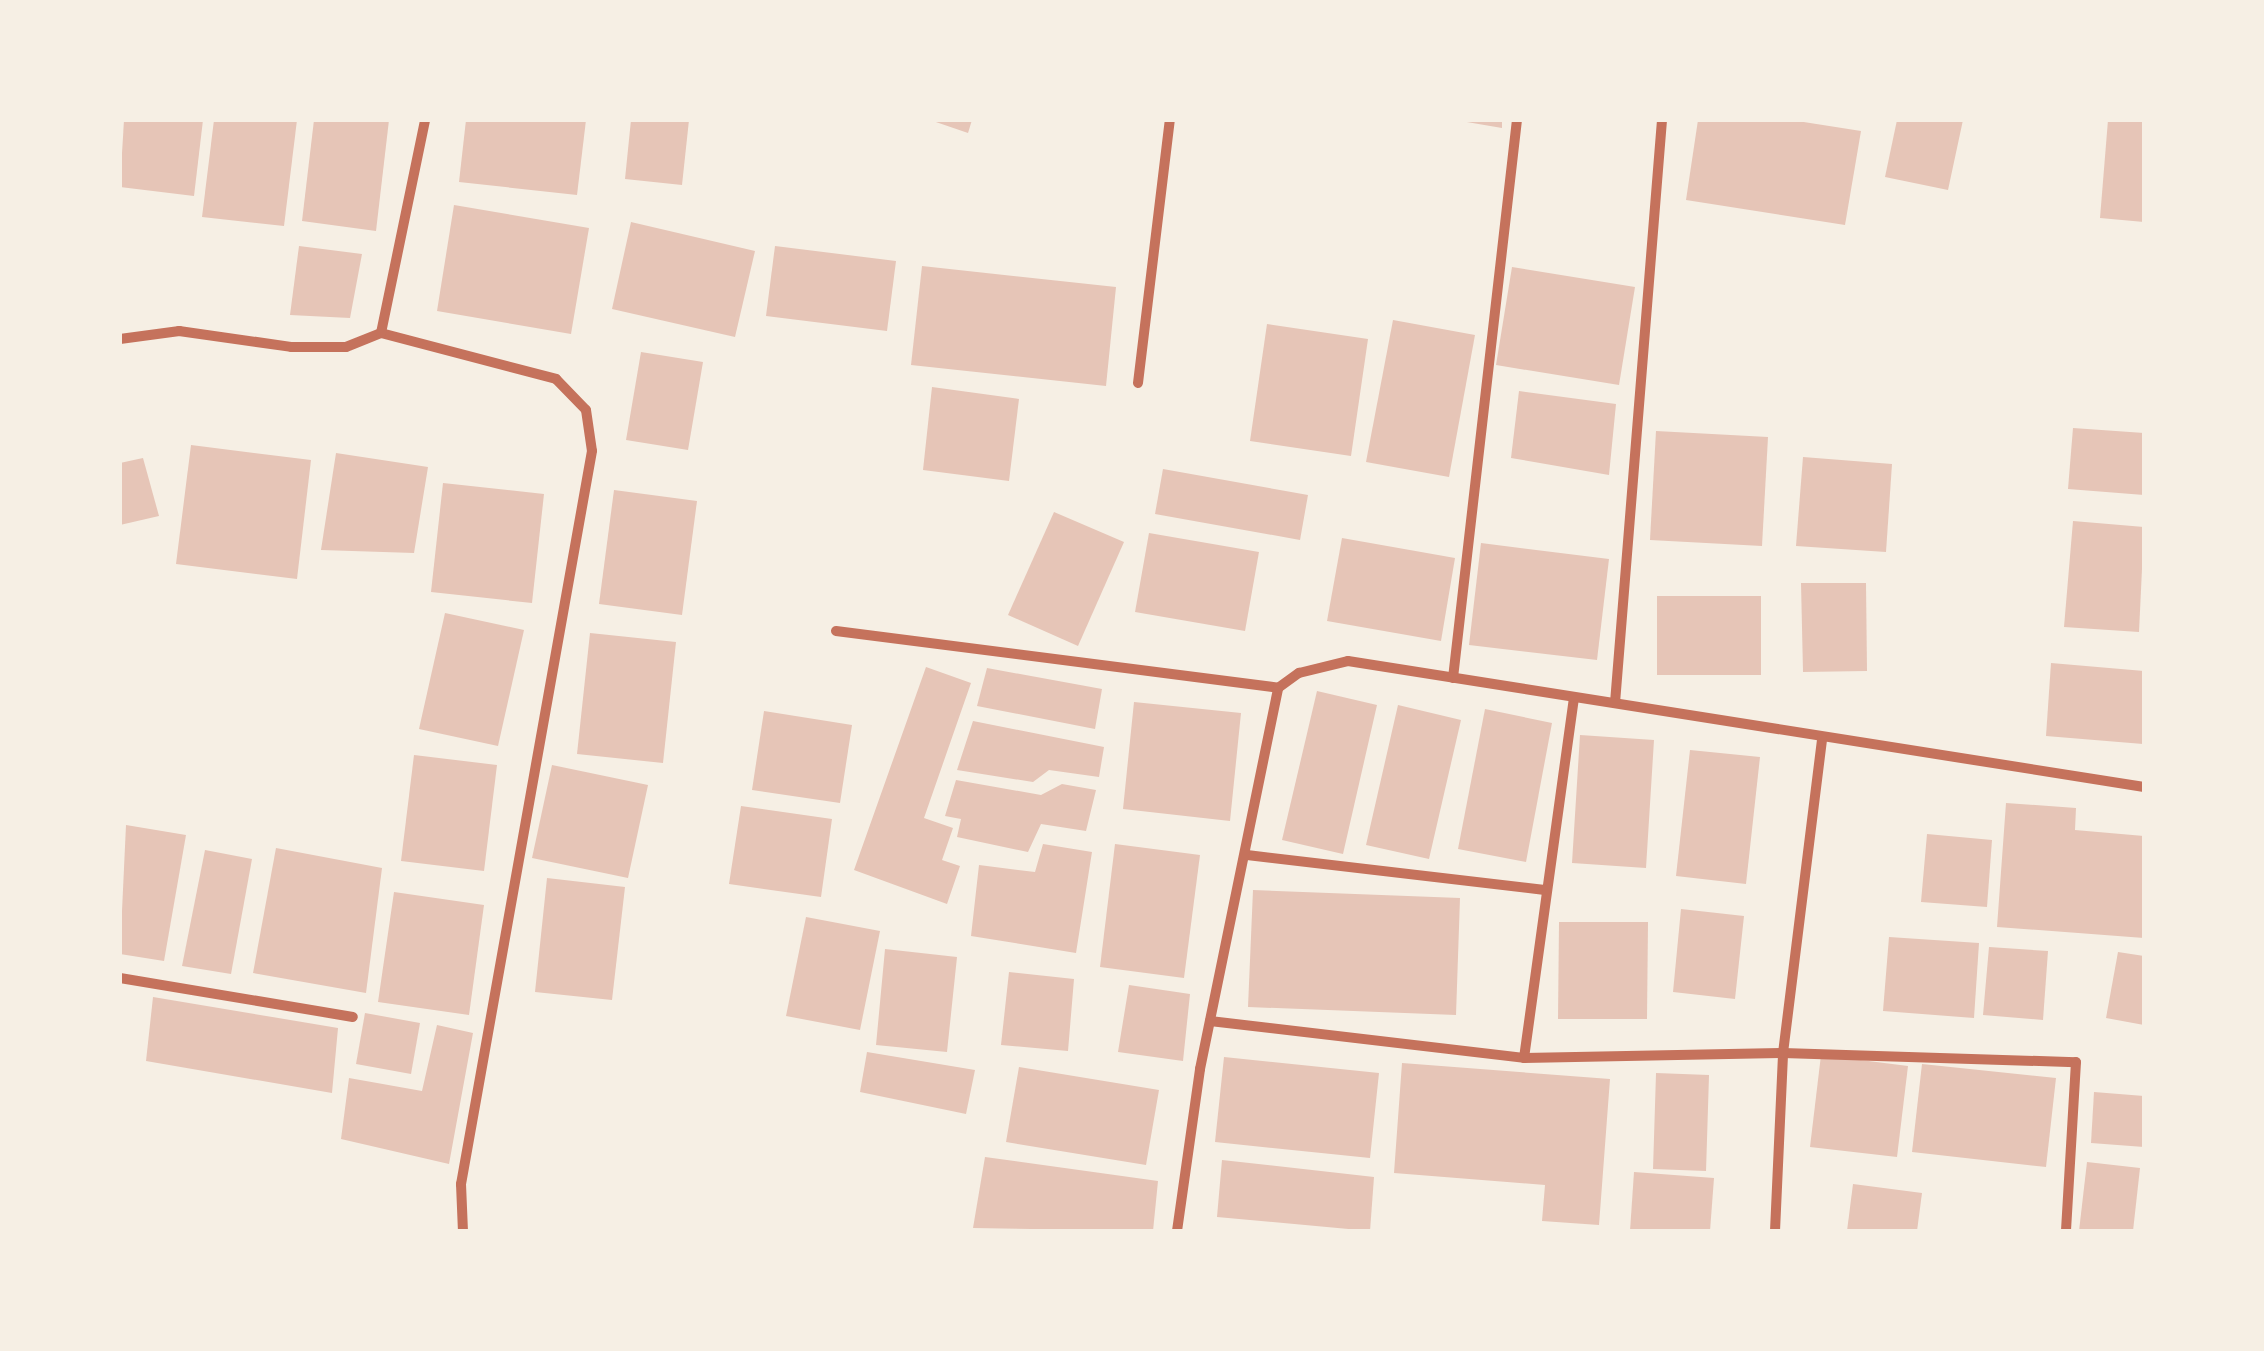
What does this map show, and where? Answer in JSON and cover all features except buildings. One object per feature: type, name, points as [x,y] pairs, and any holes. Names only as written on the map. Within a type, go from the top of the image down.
[{"type":"street","points":[[380,333],[426,120]]},
{"type":"street","points":[[1138,384],[1170,120]]},
{"type":"street","points":[[1453,678],[1517,120]]},
{"type":"street","points":[[1615,704],[1662,120]]},
{"type":"street","points":[[120,339],[179,331],[291,347],[346,347],[380,333],[556,380],[586,410],[592,451],[461,1184],[463,1231]]},
{"type":"street","points":[[836,631],[1278,688],[1299,673],[1348,661],[2144,788]]},
{"type":"street","points":[[1177,1231],[1210,1021],[1247,855],[1278,688]]},
{"type":"street","points":[[1524,1058],[1574,698]]},
{"type":"street","points":[[1776,1231],[1783,1052],[1822,739]]},
{"type":"street","points":[[1247,855],[1547,890]]},
{"type":"street","points":[[120,978],[352,1017]]},
{"type":"street","points":[[1210,1021],[1524,1058],[1783,1052],[2076,1062],[2066,1231]]}]
